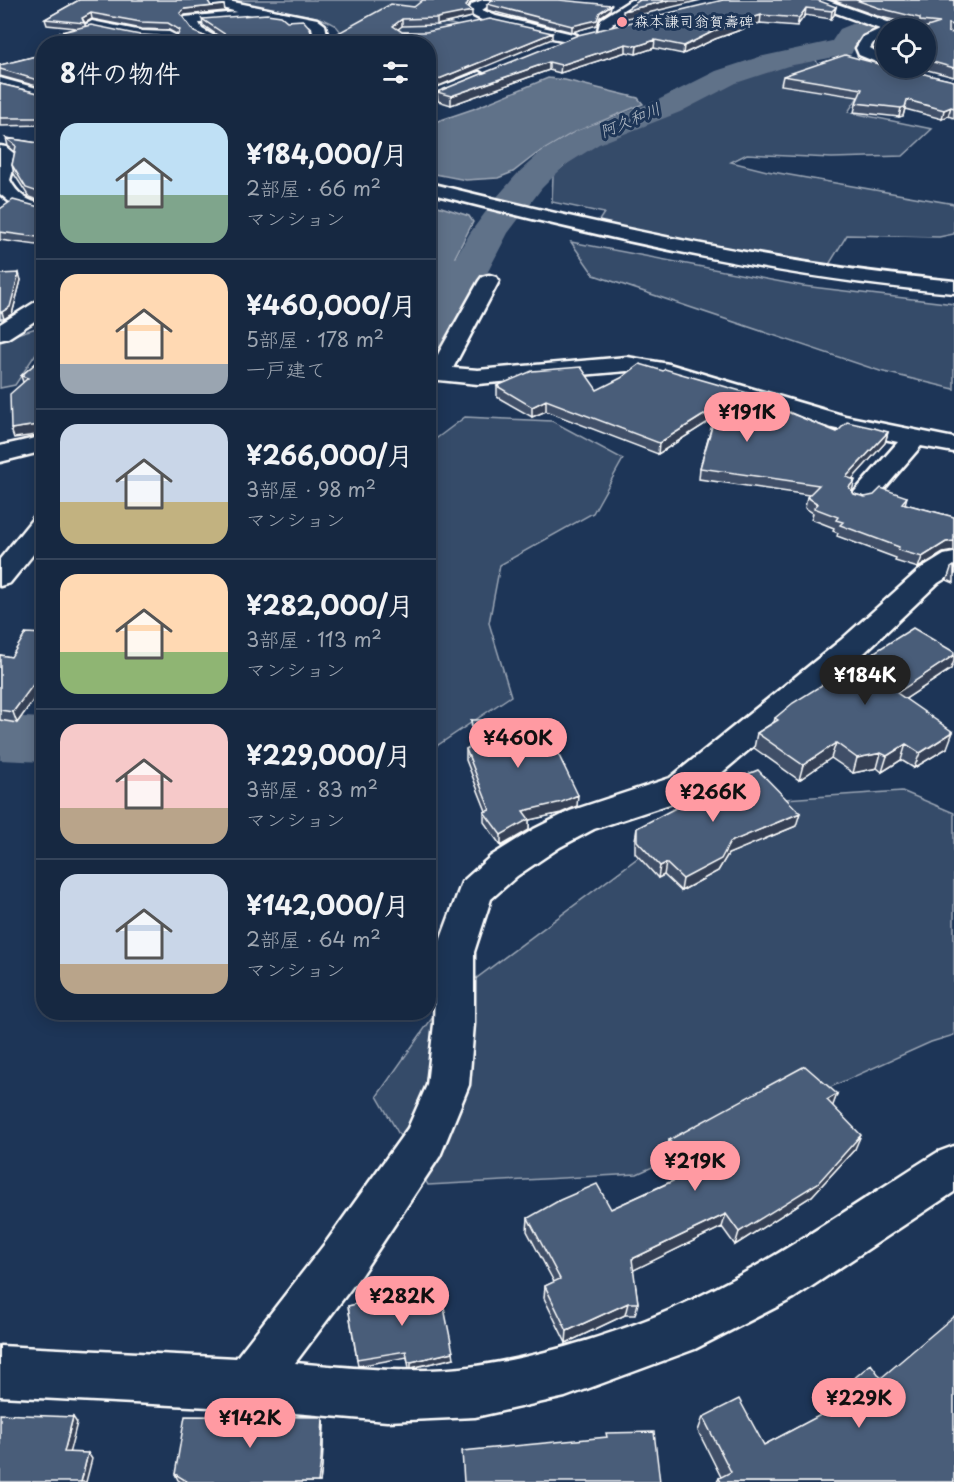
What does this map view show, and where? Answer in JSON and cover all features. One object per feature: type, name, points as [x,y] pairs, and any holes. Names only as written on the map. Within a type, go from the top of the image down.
[{"type":"street","points":[[209,0],[239,9],[313,23],[318,26],[320,36]]},
{"type":"street","points":[[486,3],[477,7],[475,12],[492,19],[589,34],[640,0]]},
{"type":"street","points":[[814,0],[876,24]]},
{"type":"street","points":[[206,36],[198,32],[190,20],[268,14]]},
{"type":"street","points":[[470,24],[492,19]]},
{"type":"street","points":[[263,29],[313,23]]},
{"type":"street","points":[[550,47],[627,24]]},
{"type":"street","points":[[92,25],[142,35],[169,36]]},
{"type":"street","points":[[876,33],[863,48],[864,52],[876,57]]},
{"type":"street","points":[[436,94],[495,70]]},
{"type":"street","points":[[0,83],[36,93]]},
{"type":"street","points":[[0,151],[8,156],[1,180],[7,193],[18,202],[36,208]]},
{"type":"street","points":[[436,190],[597,231],[761,262],[894,282],[954,286]]},
{"type":"street","points":[[436,367],[489,280]]},
{"type":"street","points":[[6,326],[36,309]]},
{"type":"street","points":[[436,372],[478,377],[627,364],[671,372],[841,423],[954,445]]},
{"type":"street","points":[[862,498],[916,437]]},
{"type":"street","points":[[0,454],[36,444]]},
{"type":"street","points":[[0,577],[36,533]]},
{"type":"street","points":[[248,1384],[344,1258],[423,1142],[448,1084],[454,1024],[455,952],[475,892],[504,866],[547,838],[582,820],[682,787],[852,647],[928,577],[954,561]]},
{"type":"street","points":[[0,1371],[248,1384],[387,1396],[475,1392],[564,1372],[678,1332],[777,1281],[954,1167]]},
{"type":"shaded area","points":[[203,0],[458,0],[433,20],[481,31],[436,42],[436,36],[343,36],[335,25],[308,15],[272,11],[204,11]]},
{"type":"shaded area","points":[[815,58],[819,66],[860,94],[848,112],[932,129],[903,156],[832,158],[747,154],[731,162],[767,171],[954,204],[954,234],[939,237],[847,235],[827,268],[594,228],[604,213],[552,202],[553,175],[582,150],[774,64]]},
{"type":"shaded area","points":[[548,78],[638,98],[643,104],[571,134],[535,155],[513,172],[498,178],[466,180],[436,174],[436,122]]},
{"type":"shaded area","points":[[436,205],[469,216],[473,222],[455,257],[474,259],[449,301],[436,300]]},
{"type":"shaded area","points":[[571,242],[803,286],[954,304],[954,389],[880,371],[594,275]]},
{"type":"shaded area","points":[[36,328],[36,354],[15,385],[0,388],[0,339]]},
{"type":"shaded area","points":[[465,417],[552,421],[623,459],[593,513],[500,565],[489,623],[511,696],[436,746],[436,439]]},
{"type":"shaded area","points":[[902,791],[954,813],[954,1035],[931,1042],[637,1174],[428,1185],[377,1096],[431,1020],[436,1020],[436,1012],[442,1004],[710,804]]},
{"type":"building","points":[[79,0],[207,0],[211,6],[224,5],[184,9],[180,13],[194,32],[204,36],[177,36],[180,30],[168,23],[141,22],[91,13],[82,18],[84,23],[45,19]]},
{"type":"building","points":[[423,0],[469,0],[466,6],[472,11],[437,18],[402,19],[393,26],[402,32],[426,32],[490,19],[552,33],[436,80],[436,36],[333,36],[391,4],[414,7]]},
{"type":"building","points":[[492,0],[559,0],[611,5],[600,12],[597,20],[572,26],[487,4]]},
{"type":"building","points":[[640,0],[670,0],[623,11]]},
{"type":"building","points":[[723,0],[817,0],[836,7],[832,11],[806,8],[799,18],[761,15],[716,30],[684,46],[655,40],[637,46],[626,44],[561,65],[549,62],[451,96],[437,92],[578,35]]},
{"type":"building","points":[[856,0],[954,0],[954,25],[948,24],[948,32],[954,33],[954,68],[936,63],[936,24],[940,23],[936,23],[936,18],[920,18]]},
{"type":"building","points":[[267,14],[281,16],[287,21],[303,20],[310,28],[312,36],[228,36],[202,19]]},
{"type":"building","points":[[91,25],[140,35],[158,36],[76,36],[58,33]]},
{"type":"building","points":[[845,55],[876,63],[876,78],[936,77],[954,81],[954,108],[944,110],[907,100],[905,107],[901,108],[856,103],[862,89],[783,76]]},
{"type":"building","points":[[36,56],[36,80],[0,69],[0,65]]},
{"type":"building","points":[[0,84],[36,93],[36,118],[0,118]]},
{"type":"building","points":[[6,138],[36,143],[36,191],[26,188],[12,165],[16,146]]},
{"type":"building","points":[[13,200],[36,206],[36,237],[0,232],[0,209]]},
{"type":"building","points":[[19,273],[10,307],[0,312],[0,274]]},
{"type":"building","points":[[36,363],[36,425],[11,429],[10,394],[28,378],[21,376]]},
{"type":"building","points":[[640,364],[751,394],[762,399],[760,401],[837,432],[847,422],[888,432],[846,477],[855,480],[849,487],[854,494],[865,497],[874,495],[881,488],[907,497],[902,503],[954,517],[954,541],[946,542],[922,557],[898,550],[899,547],[840,525],[843,522],[836,520],[838,517],[814,508],[818,504],[807,497],[819,485],[700,468],[718,406],[659,443],[546,400],[532,407],[497,386],[532,371],[581,367],[597,390],[621,378]]},
{"type":"building","points":[[913,628],[954,652],[954,655],[897,693],[953,732],[920,753],[906,744],[887,756],[881,753],[857,758],[836,743],[803,765],[757,733],[778,720],[775,718],[793,703]]},
{"type":"building","points":[[26,633],[36,634],[36,681],[13,712],[0,710],[0,655],[11,657]]},
{"type":"building","points":[[471,720],[550,720],[551,739],[578,795],[562,802],[523,811],[529,819],[501,835],[484,812],[490,810],[466,749],[475,744]]},
{"type":"building","points":[[758,770],[800,813],[730,842],[721,859],[683,879],[666,863],[660,866],[637,841],[637,828],[716,787]]},
{"type":"building","points":[[805,1066],[837,1094],[827,1100],[861,1135],[818,1183],[739,1232],[726,1214],[632,1259],[638,1303],[628,1303],[567,1331],[545,1286],[560,1279],[528,1218],[560,1200],[597,1184],[611,1209],[693,1172],[669,1140]]},
{"type":"building","points":[[440,1288],[453,1352],[411,1362],[408,1362],[406,1351],[357,1359],[348,1306],[384,1297],[384,1301]]},
{"type":"building","points":[[954,1316],[954,1482],[721,1482],[719,1478],[731,1472],[703,1417],[739,1399],[764,1445],[847,1401],[839,1391],[871,1364],[881,1378]]},
{"type":"building","points":[[0,1414],[73,1417],[64,1452],[88,1453],[81,1482],[0,1482]]},
{"type":"building","points":[[185,1416],[323,1417],[318,1482],[188,1482],[175,1474]]},
{"type":"building","points":[[654,1432],[660,1482],[464,1482],[462,1451],[607,1437],[606,1433]]},
{"type":"waterway","name":"阿久和川","points":[[436,332],[455,292],[489,233],[530,181],[553,159],[577,143],[669,106],[726,77],[783,59],[841,48],[849,35],[872,25],[876,17],[914,0]]},
{"type":"waterway","name":"阿久和川","points":[[0,738],[36,740]]},
{"type":"place","name":"森本謙司翁賀壽碑","points":[[622,22]]}]
